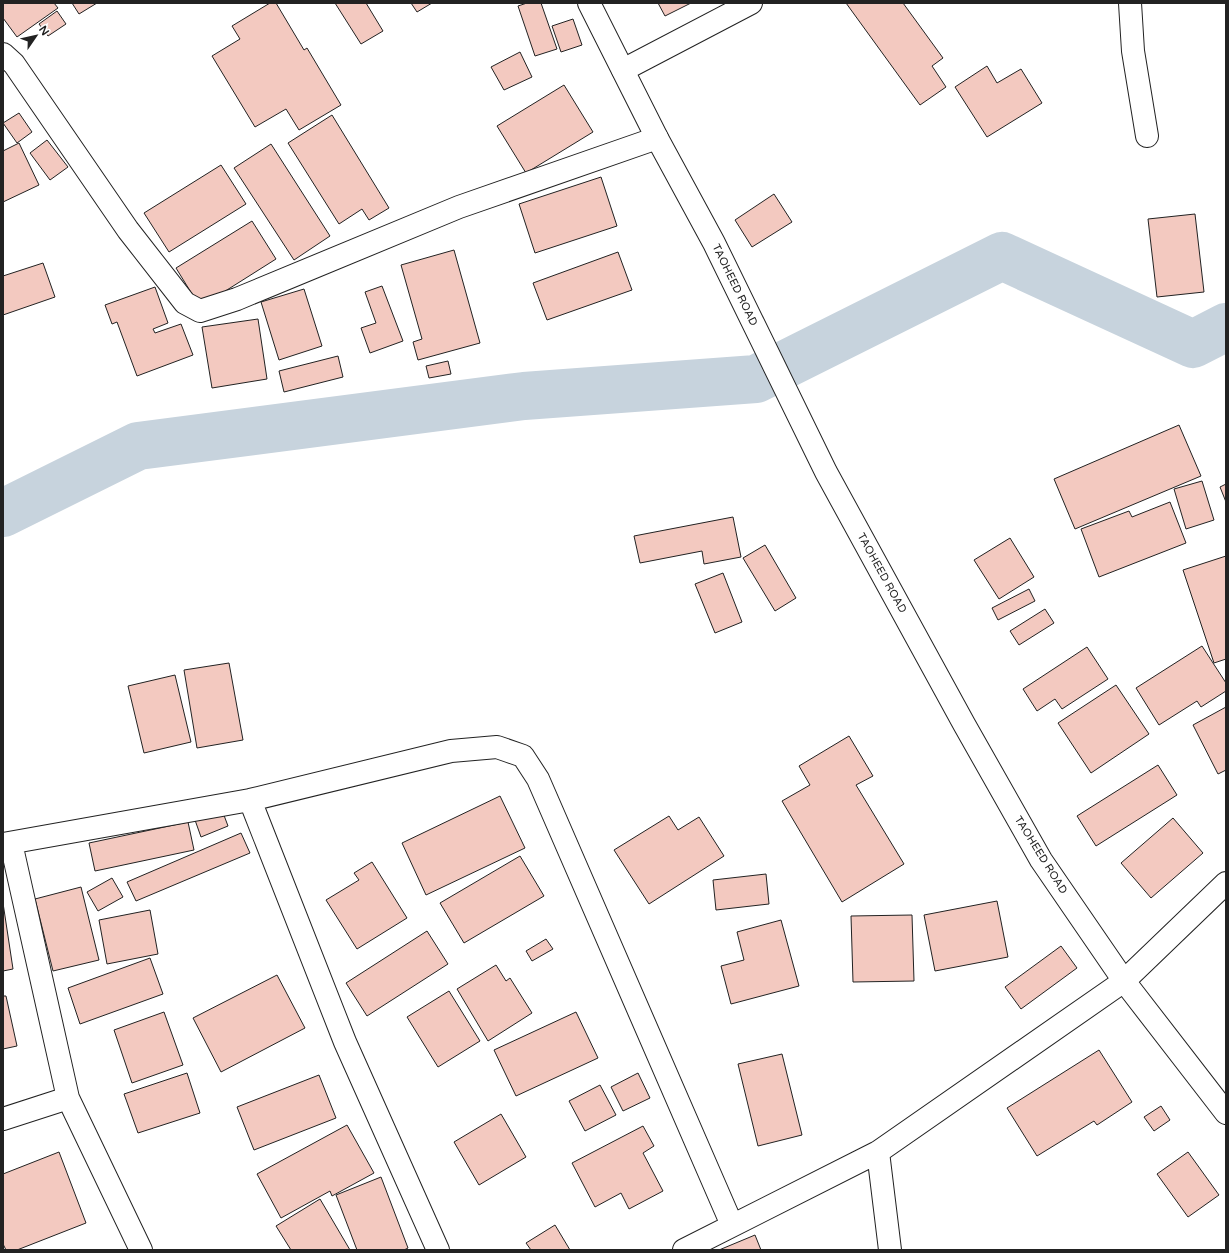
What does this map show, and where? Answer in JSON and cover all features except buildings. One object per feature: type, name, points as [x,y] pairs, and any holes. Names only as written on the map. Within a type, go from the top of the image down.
[{"type":"street","name":"TAOHEED ROAD","points":[[589,3],[657,138],[714,243],[826,472],[960,717],[1041,860],[1124,981],[1226,1113]]},
{"type":"street","points":[[623,70],[751,3]]},
{"type":"street","points":[[1130,3],[1133,51],[1147,136]]},
{"type":"street","points":[[3,54],[14,64],[128,230],[185,303],[200,311],[237,299],[459,207],[657,138]]},
{"type":"street","points":[[141,1250],[68,1098],[7,844],[250,800],[451,751],[497,747],[523,756],[538,779],[732,1225]]},
{"type":"street","points":[[250,800],[345,1042],[438,1250]]},
{"type":"street","points":[[684,1250],[878,1152],[1124,981],[1226,884]]},
{"type":"street","points":[[3,1119],[68,1098]]},
{"type":"street","points":[[878,1152],[890,1250]]},
{"type":"waterway","points":[[3,513],[138,446],[524,396],[756,379],[1002,256],[1193,344],[1226,327]]}]
